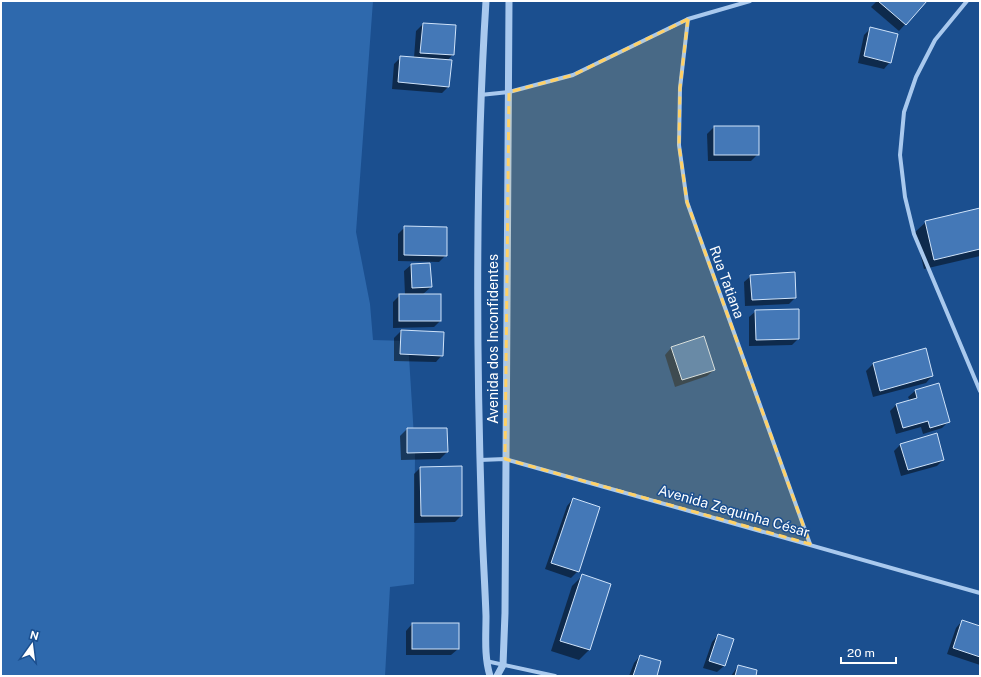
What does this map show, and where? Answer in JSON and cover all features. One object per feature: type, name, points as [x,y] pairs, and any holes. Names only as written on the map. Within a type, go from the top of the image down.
[{"type":"street","name":"Avenida dos Inconfidentes","points":[[486,1],[480,95],[478,169],[480,460],[486,614],[485,661],[490,676]]},
{"type":"street","name":"Avenida dos Inconfidentes","points":[[497,676],[503,665],[506,613],[505,459],[509,1]]},
{"type":"street","points":[[480,95],[509,92],[573,75],[688,18],[750,1]]},
{"type":"street","points":[[967,1],[935,40],[916,77],[904,112],[900,155],[905,197],[914,234],[980,391]]},
{"type":"street","name":"Rua Tatiana","points":[[688,18],[680,88],[679,145],[687,202],[810,544]]},
{"type":"street","name":"Avenida Zequinha César","points":[[480,460],[505,459],[980,593]]},
{"type":"street","points":[[485,661],[555,676]]},
{"type":"highlighted area","points":[[688,19],[680,88],[679,145],[687,202],[810,544],[505,459],[509,92],[573,75]]},
{"type":"shaded area","points":[[1,1],[373,1],[356,232],[370,304],[373,340],[408,341],[415,453],[414,584],[390,587],[385,676],[1,676]]},
{"type":"building","points":[[878,1],[927,1],[906,25]]},
{"type":"building","points":[[423,23],[456,25],[454,55],[420,53]]},
{"type":"building","points":[[870,27],[898,34],[891,63],[864,56]]},
{"type":"building","points":[[400,56],[452,60],[449,87],[398,82]]},
{"type":"building","points":[[714,126],[759,126],[759,155],[714,155]]},
{"type":"building","points":[[980,208],[980,249],[934,260],[925,221]]},
{"type":"building","points":[[404,226],[447,227],[447,256],[404,255]]},
{"type":"building","points":[[430,263],[432,287],[412,288],[411,264]]},
{"type":"building","points":[[795,272],[796,298],[752,300],[750,275]]},
{"type":"building","points":[[399,294],[441,294],[441,321],[399,321]]},
{"type":"building","points":[[799,309],[799,339],[756,340],[755,310]]},
{"type":"building","points":[[401,330],[444,332],[443,356],[400,354]]},
{"type":"building","points":[[704,336],[715,370],[682,380],[671,347]]},
{"type":"building","points":[[926,348],[933,376],[880,391],[873,363]]},
{"type":"building","points":[[939,383],[950,422],[930,428],[928,421],[903,428],[896,404],[917,398],[915,390]]},
{"type":"building","points":[[407,428],[447,428],[448,452],[407,453]]},
{"type":"building","points":[[937,433],[944,460],[908,470],[900,444]]},
{"type":"building","points":[[462,466],[462,516],[421,516],[420,467]]},
{"type":"building","points":[[573,498],[600,507],[579,572],[551,563]]},
{"type":"building","points":[[582,574],[611,584],[590,650],[560,641]]},
{"type":"building","points":[[962,620],[980,626],[980,657],[953,648]]},
{"type":"building","points":[[412,623],[459,623],[459,649],[412,649]]},
{"type":"building","points":[[718,634],[734,639],[725,666],[709,661]]},
{"type":"building","points":[[640,655],[661,661],[657,676],[633,676]]},
{"type":"building","points":[[738,665],[757,670],[756,676],[735,676]]}]
